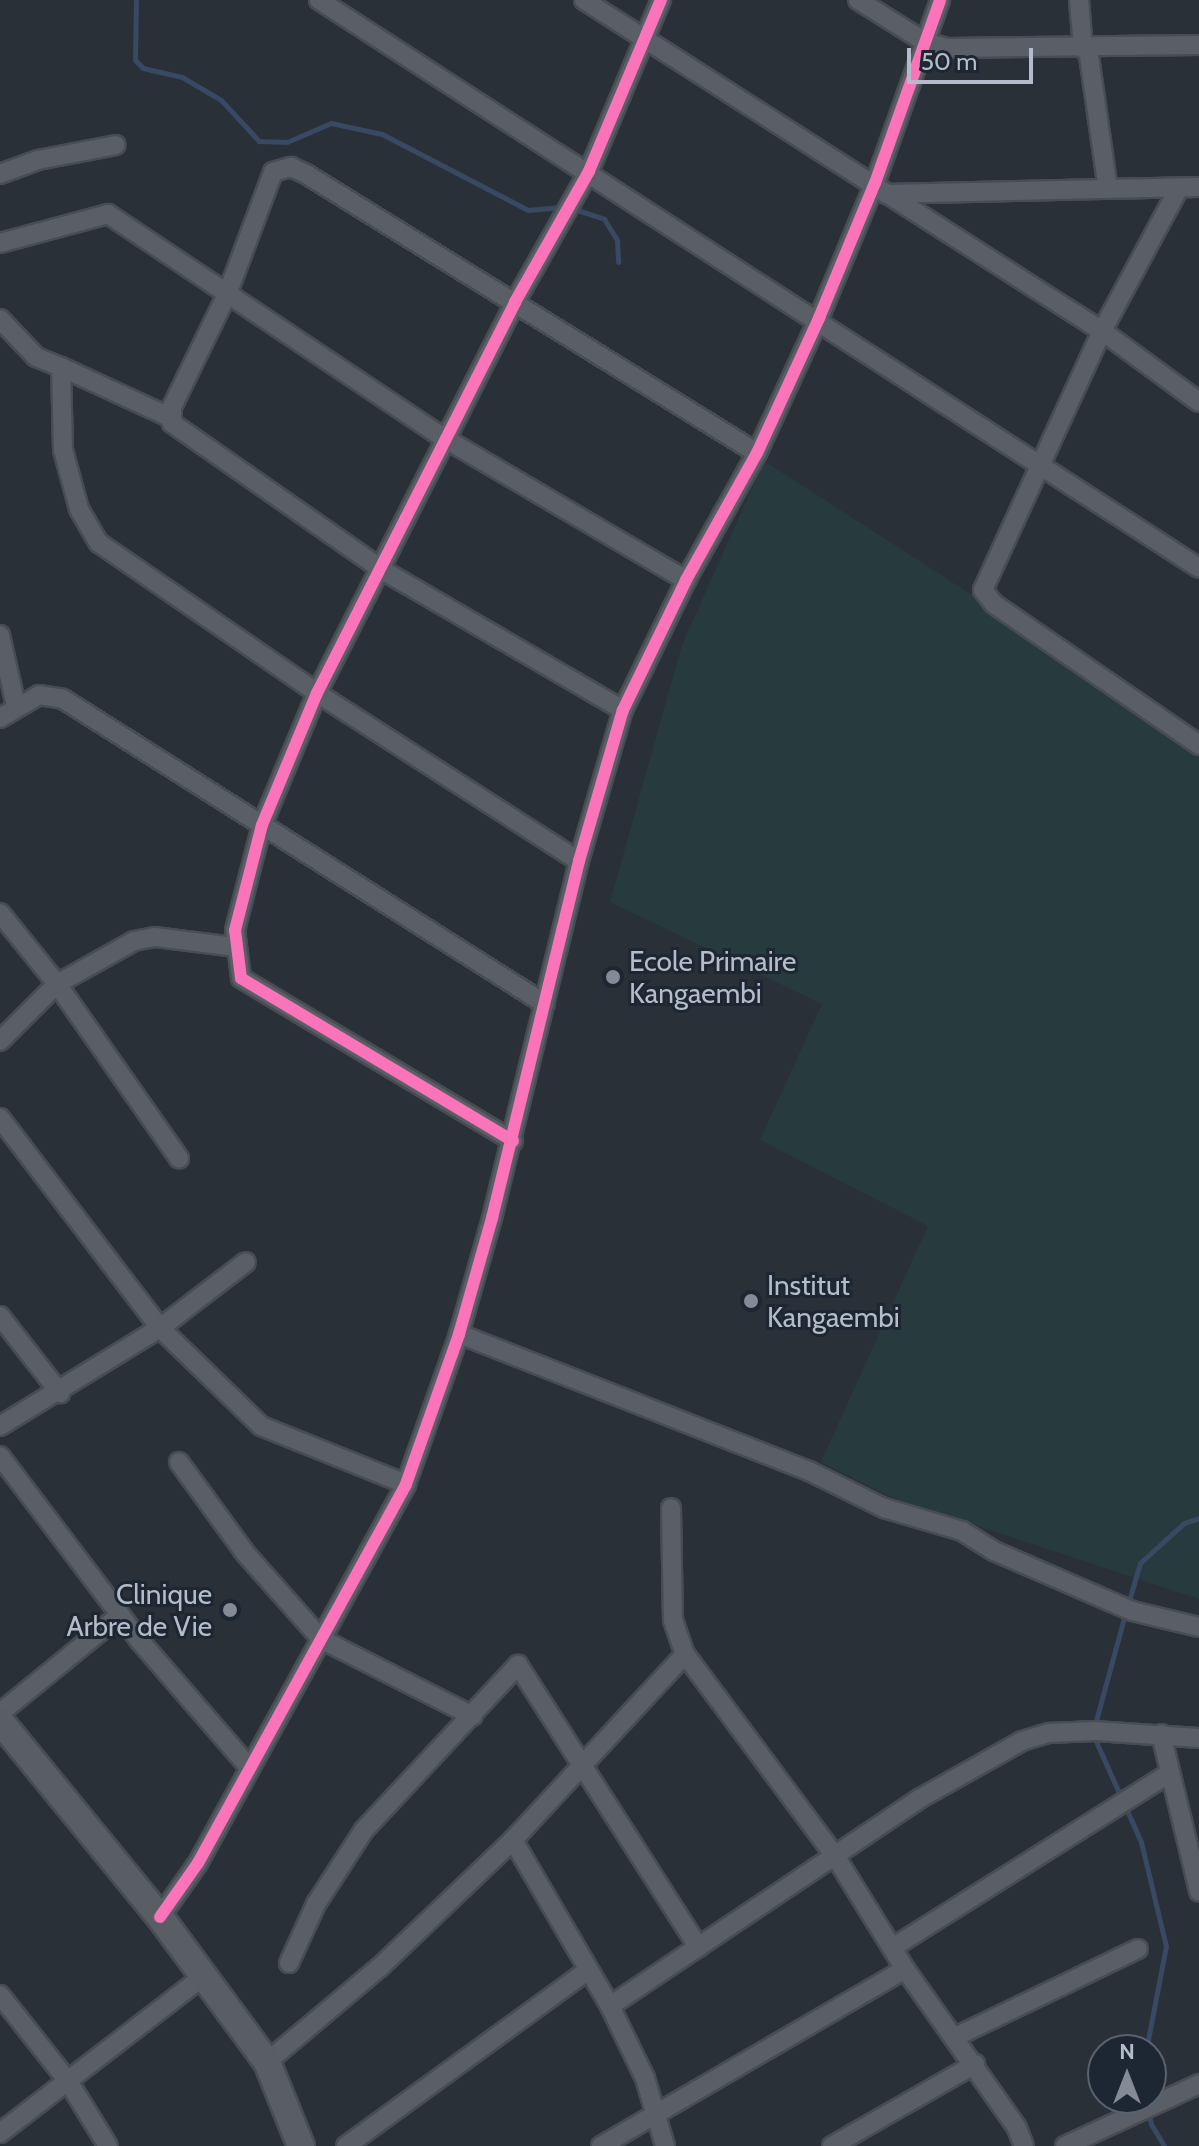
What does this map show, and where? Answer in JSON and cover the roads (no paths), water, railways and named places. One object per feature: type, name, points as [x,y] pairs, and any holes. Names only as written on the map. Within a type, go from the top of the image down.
[{"type":"street","points":[[319,0],[819,318],[1199,568]]},
{"type":"street","points":[[346,17],[355,0]]},
{"type":"street","points":[[584,0],[1102,331],[1199,402]]},
{"type":"street","points":[[513,1141],[241,978],[235,947],[262,825],[317,693],[384,571],[444,438],[515,302],[589,171],[661,0]]},
{"type":"street","points":[[858,0],[925,42],[947,48],[1085,49],[1199,45]]},
{"type":"street","points":[[160,1917],[185,1886],[406,1484],[459,1334],[513,1141],[579,861],[623,710],[686,580],[757,453],[881,189],[940,0]]},
{"type":"street","points":[[1079,0],[1108,189]]},
{"type":"street","points":[[0,174],[38,160],[116,145]]},
{"type":"street","points":[[169,417],[228,292],[273,172],[291,167],[757,453]]},
{"type":"street","points":[[881,189],[1199,187]]},
{"type":"street","points":[[1179,188],[1102,331],[985,580],[986,599],[1198,743]]},
{"type":"street","points":[[0,243],[108,214],[444,438],[686,580]]},
{"type":"street","points":[[0,319],[36,357],[169,417],[176,429],[384,571],[623,710]]},
{"type":"street","points":[[61,367],[63,450],[79,509],[99,543],[317,693],[579,861]]},
{"type":"street","points":[[0,635],[16,706]]},
{"type":"street","points":[[0,718],[39,695],[63,699],[545,1004]]},
{"type":"street","points":[[0,913],[57,984],[179,1158]]},
{"type":"street","points":[[0,1041],[57,984],[134,941],[155,937],[235,947]]},
{"type":"street","points":[[0,1118],[160,1328],[261,1426],[406,1484]]},
{"type":"street","points":[[0,1426],[60,1393],[160,1328],[246,1262]]},
{"type":"street","points":[[0,1316],[60,1393]]},
{"type":"street","points":[[459,1334],[809,1471],[884,1508],[962,1531],[994,1551],[1124,1607],[1199,1627]]},
{"type":"street","points":[[0,1456],[120,1615],[249,1767]]},
{"type":"street","points":[[179,1462],[245,1553],[321,1639],[473,1716]]},
{"type":"street","points":[[671,1508],[673,1620],[685,1654],[835,1856],[905,1969],[975,2064],[1024,2146]]},
{"type":"street","points":[[0,1713],[120,1615]]},
{"type":"street","points":[[267,2062],[380,1967],[513,1840],[685,1654]]},
{"type":"street","points":[[289,1963],[316,1904],[364,1830],[518,1665],[698,1947]]},
{"type":"street","points":[[0,1721],[160,1917],[267,2062],[301,2146]]},
{"type":"street","points":[[610,2006],[919,1799],[1012,1746],[1049,1733],[1093,1731],[1199,1738]]},
{"type":"street","points":[[1161,1734],[1199,1891]]},
{"type":"street","points":[[892,1948],[1170,1773]]},
{"type":"street","points":[[513,1840],[610,2006],[645,2078],[665,2146]]},
{"type":"street","points":[[955,2037],[1138,1949]]},
{"type":"street","points":[[601,2146],[656,2118],[905,1969]]},
{"type":"street","points":[[346,2146],[588,1970]]},
{"type":"street","points":[[0,2133],[205,1975]]},
{"type":"street","points":[[0,1995],[68,2081],[108,2146]]},
{"type":"street","points":[[832,2146],[975,2064]]},
{"type":"street","points":[[1065,2146],[1199,2084]]},
{"type":"waterway","points":[[136,0],[135,60],[143,68],[182,77],[221,100],[259,141],[287,142],[331,123],[382,134],[528,210],[564,207]]},
{"type":"waterway","points":[[574,209],[604,219],[617,240],[618,262]]},
{"type":"waterway","points":[[1128,1604],[1140,1563],[1184,1523],[1199,1518]]},
{"type":"waterway","points":[[1094,1728],[1125,1614]]},
{"type":"waterway","points":[[1094,1737],[1121,1797]]},
{"type":"waterway","points":[[1125,1806],[1141,1842],[1166,1946],[1149,2034]]},
{"type":"waterway","points":[[1149,2114],[1164,2146]]},
{"type":"place","name":"Ecole Primaire Kangaembi","points":[[613,977]]},
{"type":"place","name":"Institut Kangaembi","points":[[751,1301]]},
{"type":"place","name":"Clinique Arbre de Vie","points":[[230,1610]]}]
